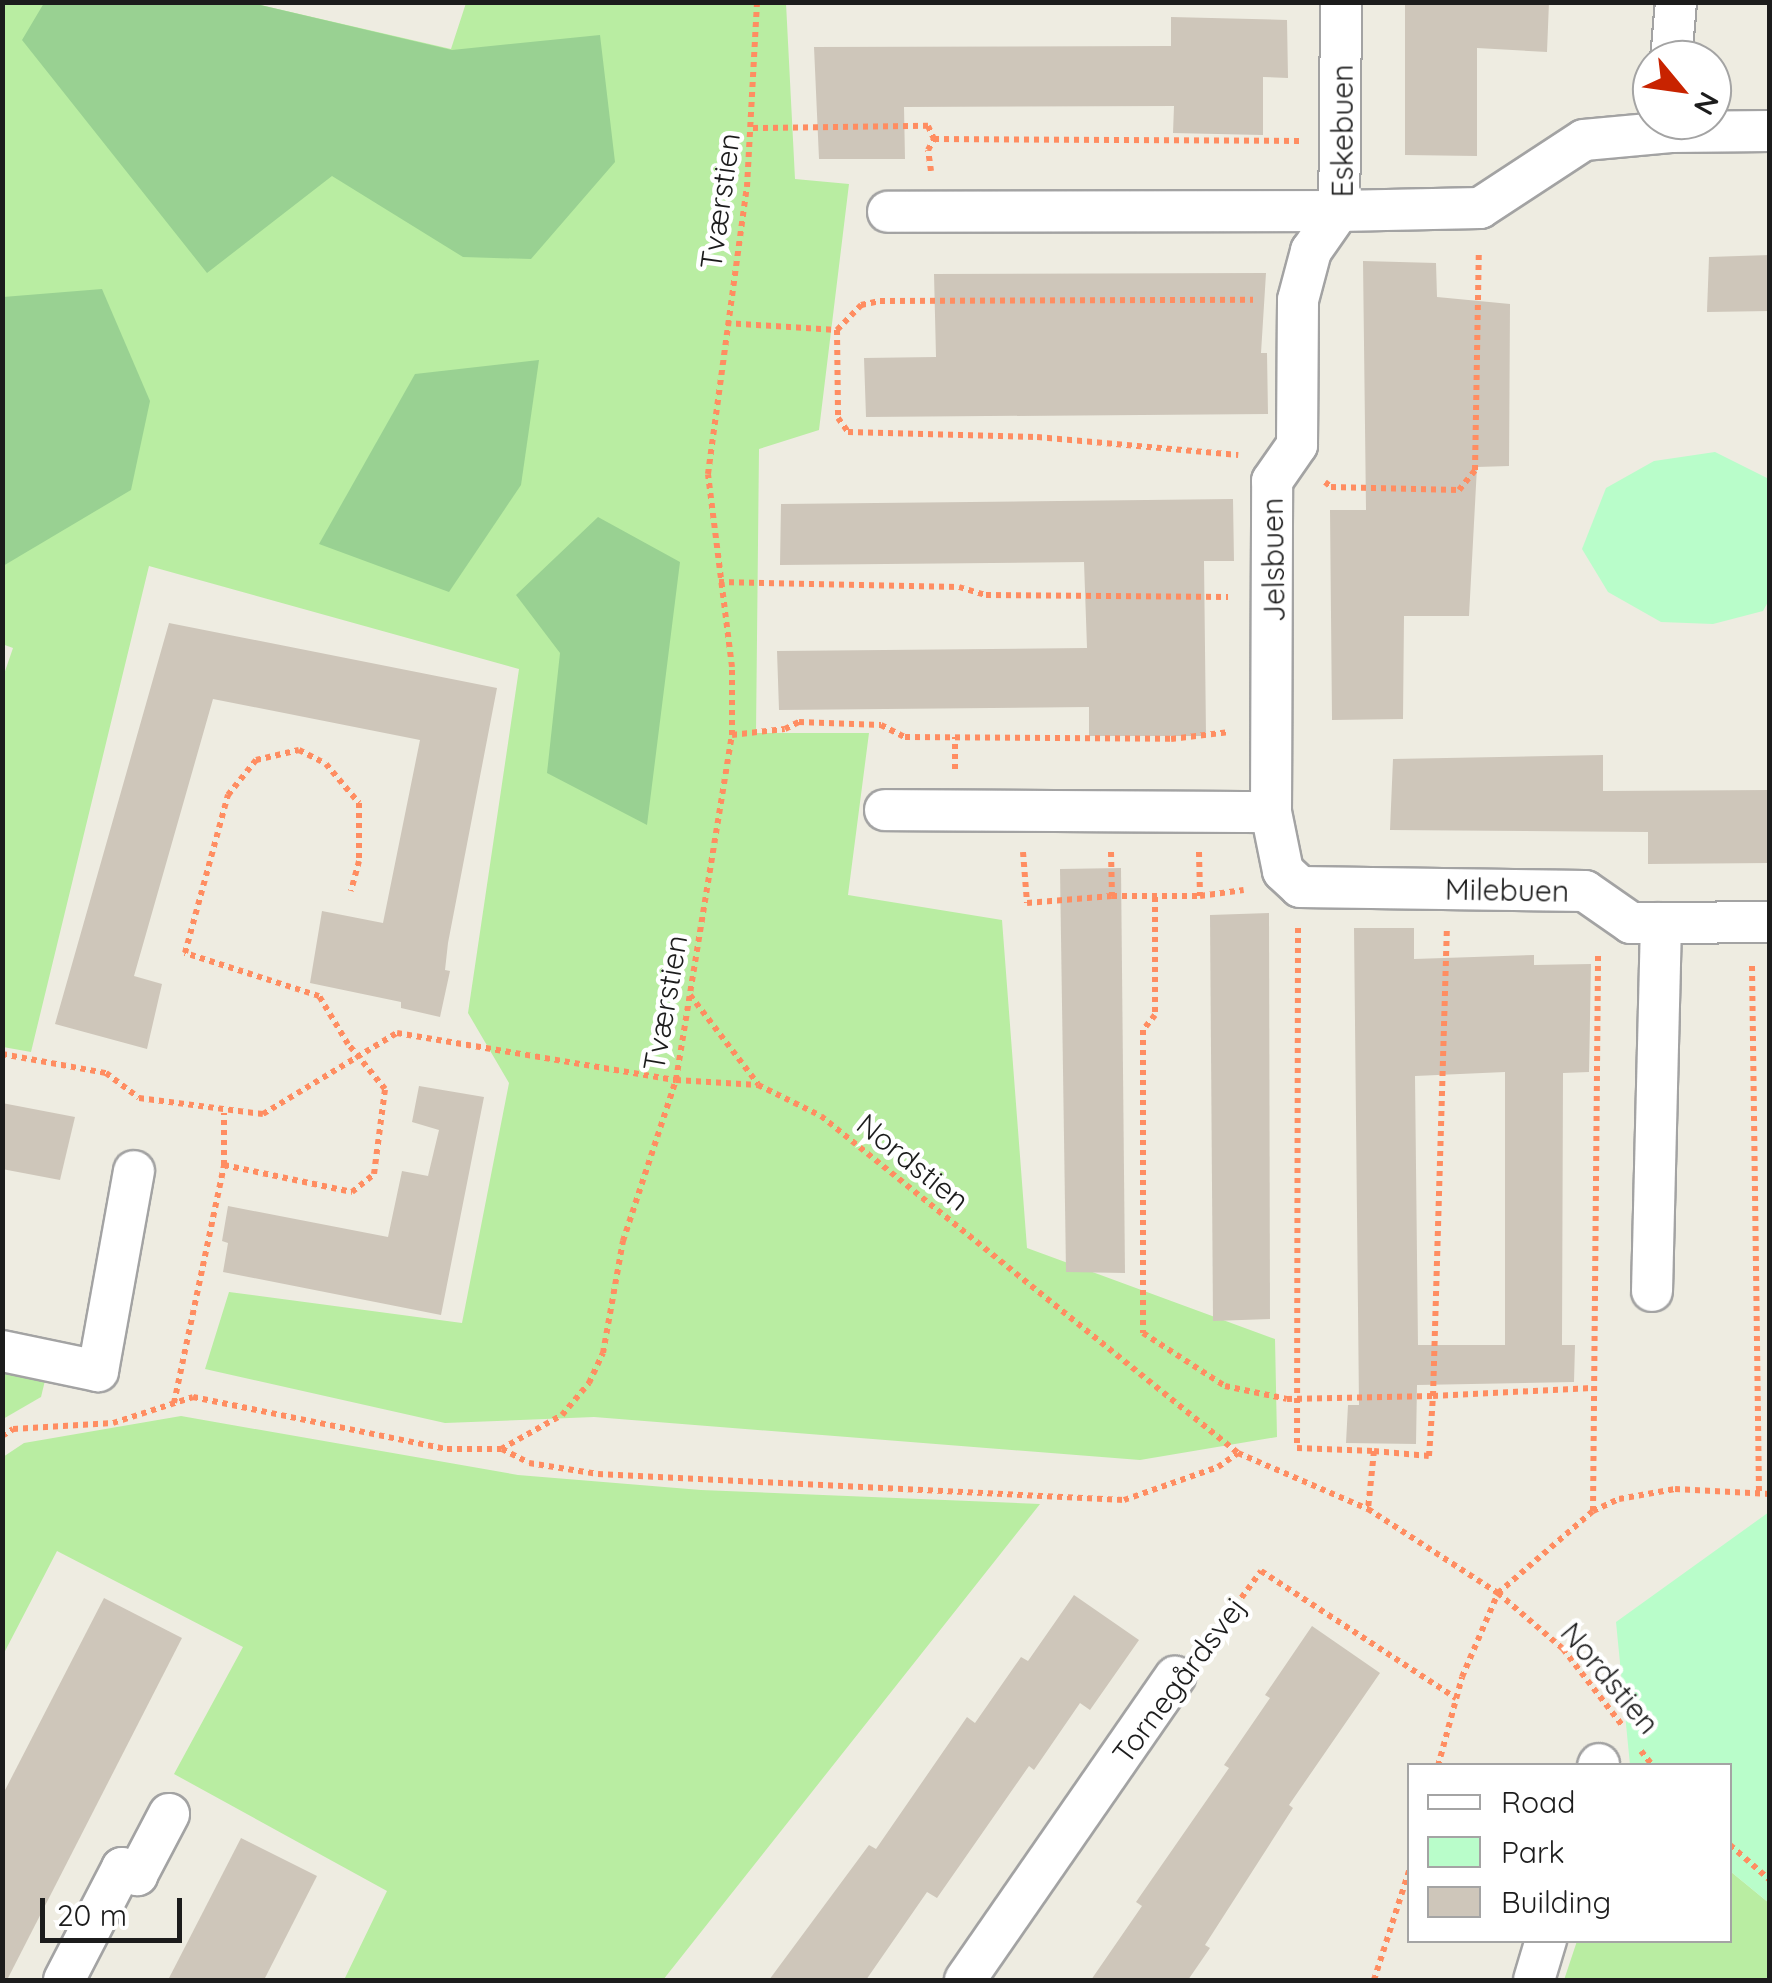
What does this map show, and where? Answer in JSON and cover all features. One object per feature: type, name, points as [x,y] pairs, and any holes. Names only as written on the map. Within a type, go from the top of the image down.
[{"type":"street","name":"Eskebuen","points":[[1341,2],[1343,141],[1339,211],[1480,208]]},
{"type":"street","points":[[1673,40],[1676,2]]},
{"type":"street","points":[[1732,129],[1770,131]]},
{"type":"street","points":[[1480,208],[1584,140],[1632,132]]},
{"type":"street","points":[[888,212],[1339,211]]},
{"type":"street","name":"Jelsbuen","points":[[1271,812],[1275,597],[1272,481],[1297,445],[1298,300],[1311,251],[1339,211]]},
{"type":"street","points":[[884,810],[1271,812],[1283,870],[1300,887]]},
{"type":"street","name":"Milebuen","points":[[1300,887],[1585,891],[1631,922],[1761,939]]},
{"type":"street","points":[[1652,1291],[1660,924]]},
{"type":"street","points":[[2,1350],[98,1372],[134,1171]]},
{"type":"street","name":"Tornegårdsvej","points":[[965,1980],[1175,1676]]},
{"type":"street","points":[[64,1980],[122,1868],[138,1876],[169,1814]]},
{"type":"street","points":[[1534,1980],[1545,1943]]},
{"type":"path","name":"Tværstien","points":[[2,1436],[12,1429],[113,1424],[194,1397],[446,1449],[501,1449],[562,1414],[590,1384],[604,1353],[623,1242],[676,1080],[732,735],[732,667],[708,474],[753,128],[757,2]]},
{"type":"path","points":[[753,128],[928,126],[934,139],[1343,141]]},
{"type":"path","points":[[1290,455],[1331,487],[1458,490],[1476,470],[1480,208]]},
{"type":"path","points":[[1238,472],[1238,455],[1036,437],[848,432],[838,418],[837,330],[839,322],[861,305],[880,302],[1270,300]]},
{"type":"path","points":[[726,324],[837,330]]},
{"type":"path","points":[[719,582],[959,586],[986,595],[1275,597]]},
{"type":"path","points":[[732,735],[784,730],[800,722],[881,725],[905,738],[1171,739],[1274,726]]},
{"type":"path","points":[[224,1165],[352,1192],[374,1174],[385,1089],[319,996],[184,953],[228,796],[256,760],[299,750],[326,764],[359,803],[359,860],[351,891]]},
{"type":"path","points":[[1020,810],[1027,903],[1244,890]]},
{"type":"path","points":[[1109,811],[1112,896]]},
{"type":"path","points":[[1300,887],[1297,1448],[1429,1456],[1448,889]]},
{"type":"path","points":[[1154,898],[1155,1015],[1143,1030],[1143,1334],[1225,1386],[1297,1399],[1592,1388]]},
{"type":"path","points":[[1758,1494],[1761,939]]},
{"type":"path","points":[[690,995],[758,1085]]},
{"type":"path","name":"Nordstien","points":[[2,1054],[106,1072],[139,1098],[224,1113],[263,1114],[397,1033],[421,1034],[676,1080],[758,1085],[821,1116],[1238,1453],[1368,1509],[1498,1593],[1563,1650],[1651,1763]]},
{"type":"path","points":[[174,1403],[224,1165],[224,1113]]},
{"type":"path","points":[[501,1449],[529,1463],[598,1474],[1124,1500],[1218,1467],[1238,1453]]},
{"type":"path","points":[[1368,1509],[1374,1451]]},
{"type":"path","points":[[1439,1763],[1456,1698],[1498,1593],[1593,1512],[1619,1499],[1674,1489],[1770,1494]]},
{"type":"path","name":"Tornegårdsvej","points":[[1175,1676],[1186,1674],[1261,1571],[1456,1698]]},
{"type":"path","points":[[1732,1847],[1770,1880]]},
{"type":"path","points":[[1374,1980],[1407,1877]]},
{"type":"green space","points":[[2,3],[252,3],[451,49],[466,3],[786,3],[795,179],[849,184],[819,430],[759,449],[756,733],[869,733],[848,895],[1002,920],[1027,1248],[1275,1339],[1277,1437],[1140,1460],[594,1417],[445,1423],[205,1369],[229,1292],[462,1323],[509,1083],[468,1013],[519,669],[149,566],[31,1052],[3,1047],[2,680],[13,648],[2,644]]},
{"type":"green space","points":[[44,3],[252,3],[452,50],[600,35],[615,162],[531,259],[463,257],[332,176],[207,273],[22,40]]},
{"type":"green space","points":[[102,289],[150,401],[131,490],[3,566],[3,297]]},
{"type":"green space","points":[[539,360],[521,485],[449,592],[319,544],[415,374]]},
{"type":"green space","points":[[1715,452],[1769,479],[1769,600],[1763,611],[1713,624],[1661,622],[1608,592],[1582,549],[1606,488],[1654,461]]},
{"type":"green space","points":[[598,517],[680,562],[647,825],[547,773],[560,653],[516,595]]},
{"type":"green space","points":[[2,1350],[49,1364],[41,1397],[3,1419]]},
{"type":"green space","points":[[181,1416],[518,1475],[701,1490],[1040,1504],[663,1980],[344,1980],[387,1891],[174,1774],[243,1647],[57,1551],[3,1655],[3,1457],[24,1443]]},
{"type":"green space","points":[[1770,1512],[1769,1903],[1732,1873],[1732,1763],[1630,1763],[1616,1622]]},
{"type":"green space","points":[[1732,1873],[1769,1903],[1769,1980],[1564,1980],[1576,1943],[1732,1943]]},
{"type":"building","points":[[1405,2],[1549,2],[1547,52],[1477,48],[1477,156],[1405,155]]},
{"type":"building","points":[[1171,17],[1287,20],[1288,78],[1263,77],[1263,135],[1173,133],[1174,106],[904,107],[905,159],[819,159],[814,47],[1171,46]]},
{"type":"building","points":[[1770,255],[1770,311],[1707,312],[1709,257]]},
{"type":"building","points":[[1363,261],[1436,263],[1437,297],[1510,304],[1509,466],[1477,467],[1469,616],[1404,616],[1403,719],[1332,720],[1330,510],[1366,510]]},
{"type":"building","points":[[1266,273],[1261,353],[1267,353],[1268,414],[866,417],[864,358],[936,357],[934,274]]},
{"type":"building","points":[[1233,499],[1234,561],[1204,561],[1206,736],[1089,736],[1089,707],[779,710],[777,651],[1087,648],[1084,562],[780,565],[781,504]]},
{"type":"building","points":[[169,623],[497,688],[448,943],[445,970],[450,971],[440,1017],[401,1008],[401,1002],[310,983],[322,911],[383,923],[420,740],[213,699],[134,976],[162,984],[147,1049],[55,1024]]},
{"type":"building","points":[[1603,755],[1603,791],[1770,790],[1770,863],[1648,864],[1648,832],[1390,830],[1393,759]]},
{"type":"building","points":[[1121,868],[1125,1273],[1066,1272],[1060,869]]},
{"type":"building","points":[[1269,913],[1270,1319],[1213,1321],[1210,915]]},
{"type":"building","points":[[1354,928],[1414,928],[1414,959],[1534,955],[1534,965],[1591,964],[1589,1072],[1563,1073],[1562,1345],[1575,1345],[1574,1382],[1417,1385],[1416,1444],[1346,1443],[1348,1405],[1359,1405]],"holes":[[[1505,1072],[1505,1345],[1418,1345],[1415,1076]]]},
{"type":"building","points":[[419,1086],[484,1097],[441,1315],[223,1272],[228,1243],[222,1241],[228,1206],[388,1237],[402,1171],[428,1176],[439,1130],[412,1122]]},
{"type":"building","points":[[2,1103],[75,1117],[60,1180],[2,1169]]},
{"type":"building","points":[[1074,1595],[1139,1640],[1090,1710],[1080,1703],[1034,1770],[1029,1766],[937,1898],[927,1892],[866,1980],[769,1980],[869,1845],[876,1849],[967,1717],[975,1723],[1021,1657],[1028,1661]]},
{"type":"building","points":[[104,1598],[182,1638],[7,1980],[2,1980],[2,1796]]},
{"type":"building","points":[[1312,1626],[1380,1673],[1289,1805],[1293,1808],[1205,1945],[1210,1948],[1188,1980],[1091,1980],[1142,1906],[1136,1902],[1229,1768],[1224,1765],[1270,1698],[1265,1695]]},
{"type":"building","points":[[241,1838],[317,1876],[264,1980],[168,1980]]}]
